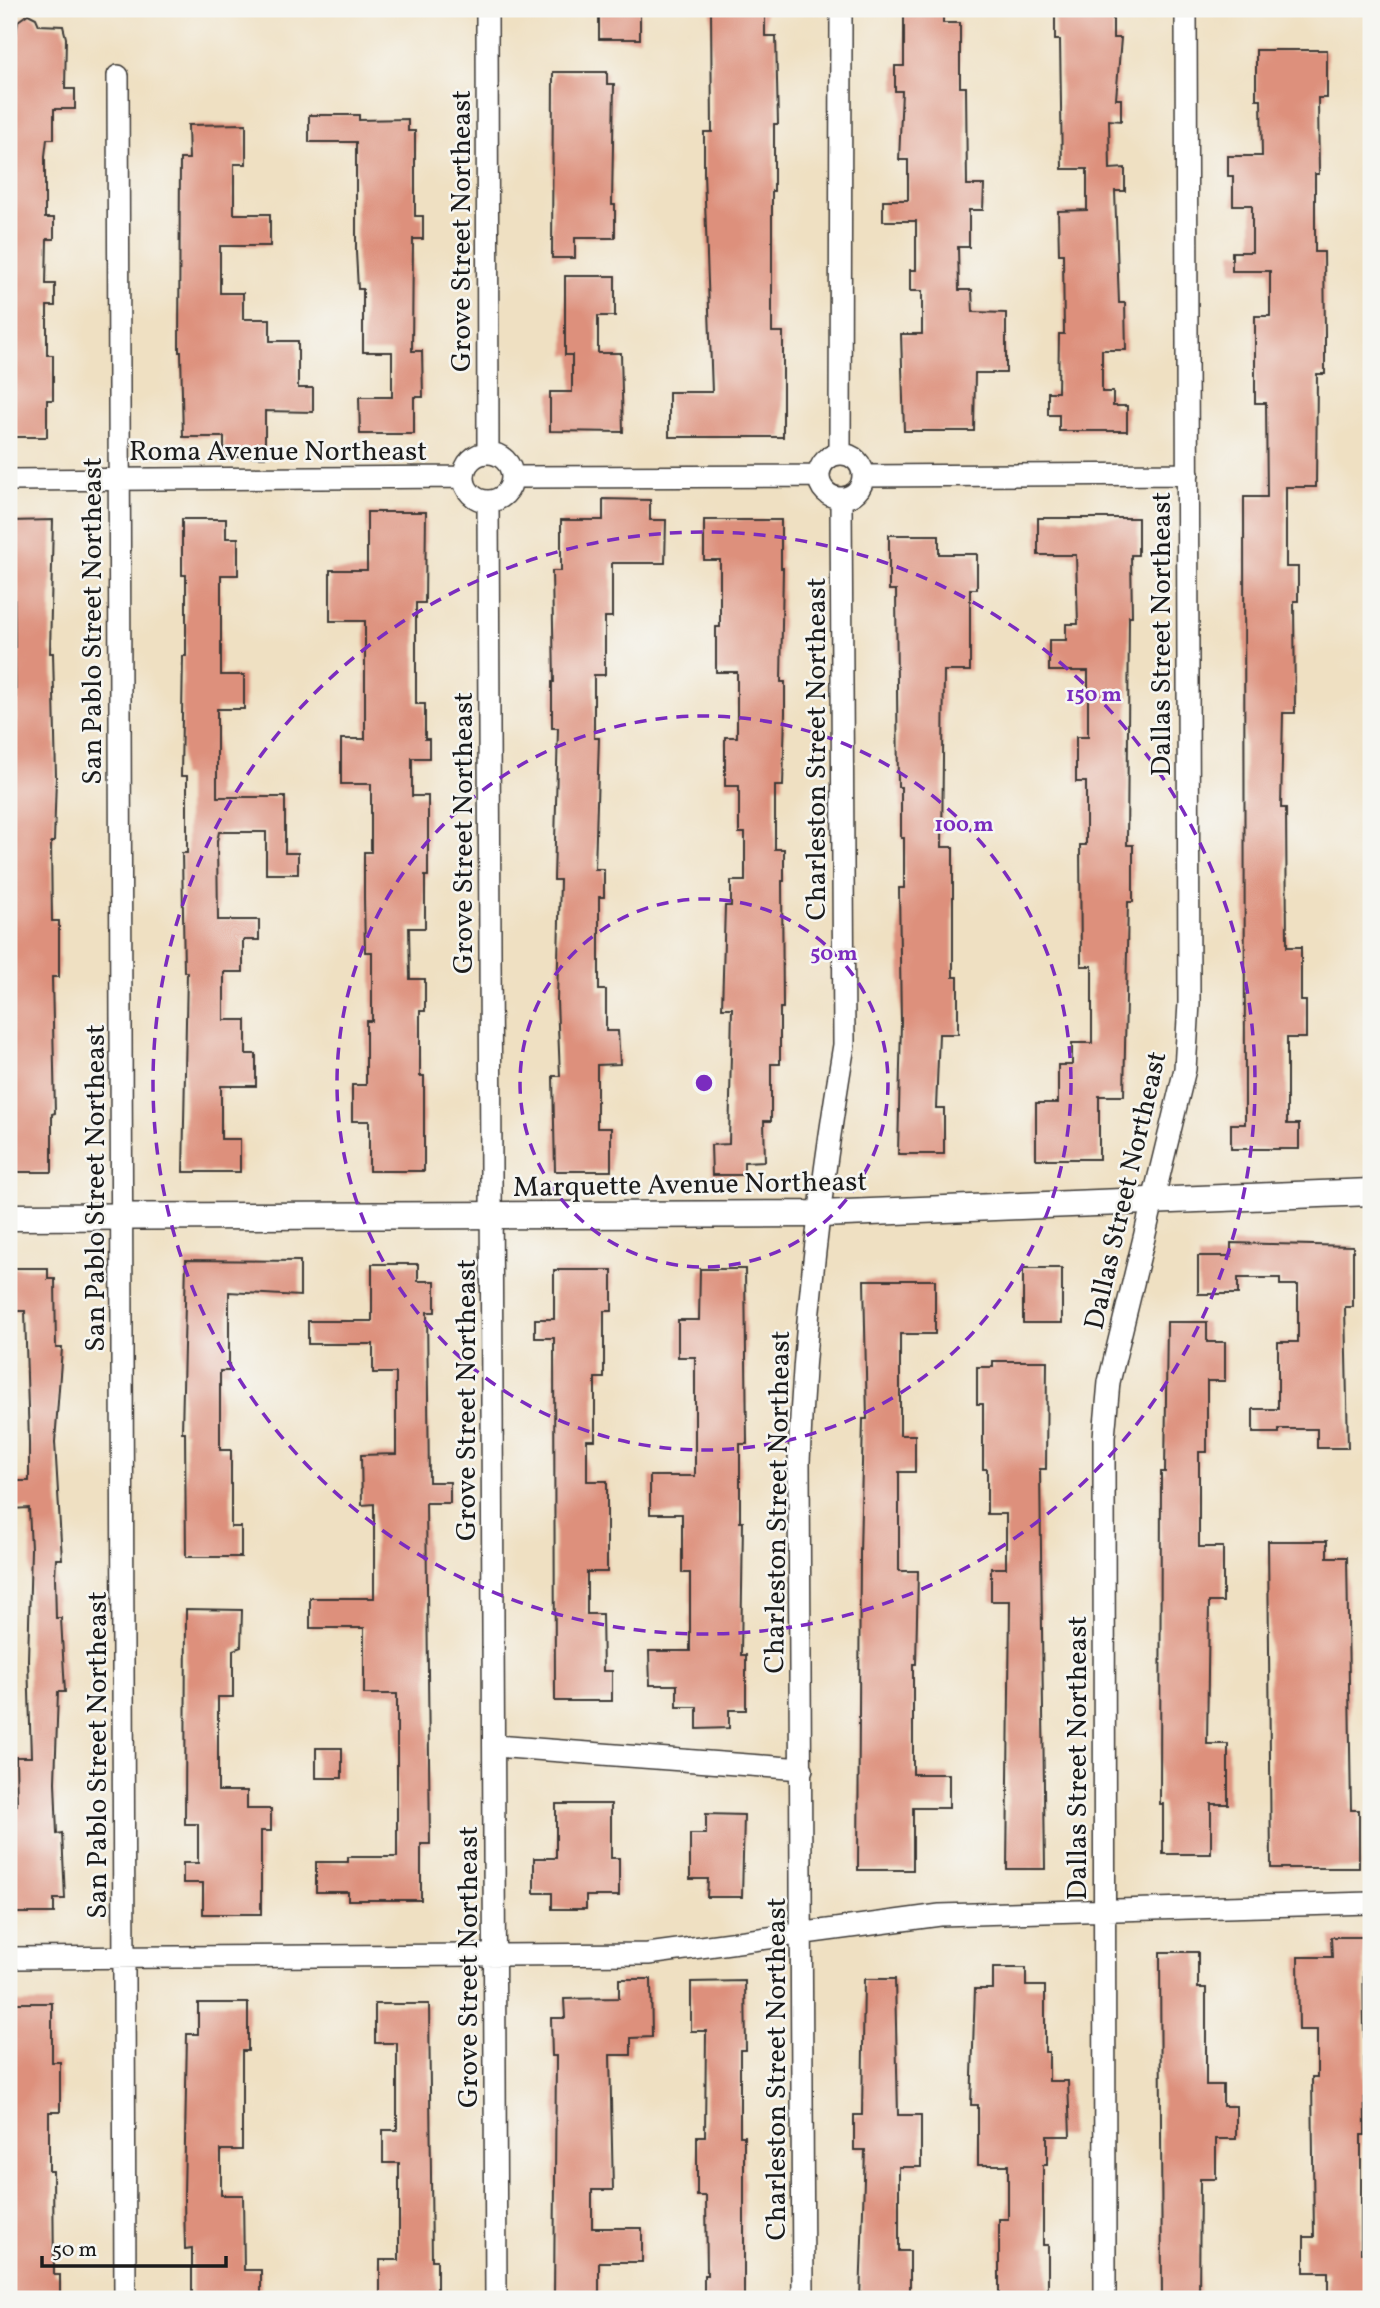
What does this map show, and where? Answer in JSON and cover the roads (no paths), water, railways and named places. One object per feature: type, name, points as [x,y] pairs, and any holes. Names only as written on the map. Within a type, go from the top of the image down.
[{"type":"street","name":"Grove Street Northeast","points":[[487,9],[488,452]]},
{"type":"street","points":[[840,453],[841,9]]},
{"type":"street","name":"Dallas Street Northeast","points":[[1105,2299],[1104,1437],[1109,1382],[1185,1069],[1189,1003],[1186,9]]},
{"type":"street","name":"San Pablo Street Northeast","points":[[118,76],[117,480],[123,1217],[125,2299]]},
{"type":"street","points":[[488,452],[508,462],[513,477],[502,497],[488,501],[473,497],[463,477],[468,462],[488,452]]},
{"type":"street","points":[[840,453],[858,462],[863,476],[854,494],[841,498],[828,494],[818,476],[822,463],[840,453]]},
{"type":"street","points":[[863,476],[1188,474]]},
{"type":"street","points":[[513,477],[818,476]]},
{"type":"street","name":"Roma Avenue Northeast","points":[[9,480],[463,477]]},
{"type":"street","name":"Charleston Street Northeast","points":[[803,2299],[799,1462],[803,1348],[844,1045],[841,498]]},
{"type":"street","name":"Grove Street Northeast","points":[[488,501],[496,2299]]},
{"type":"street","name":"Marquette Avenue Northeast","points":[[9,1217],[821,1214],[1371,1192]]},
{"type":"street","points":[[495,1746],[802,1769]]},
{"type":"street","points":[[9,1958],[648,1954],[940,1915],[1371,1903]]}]
